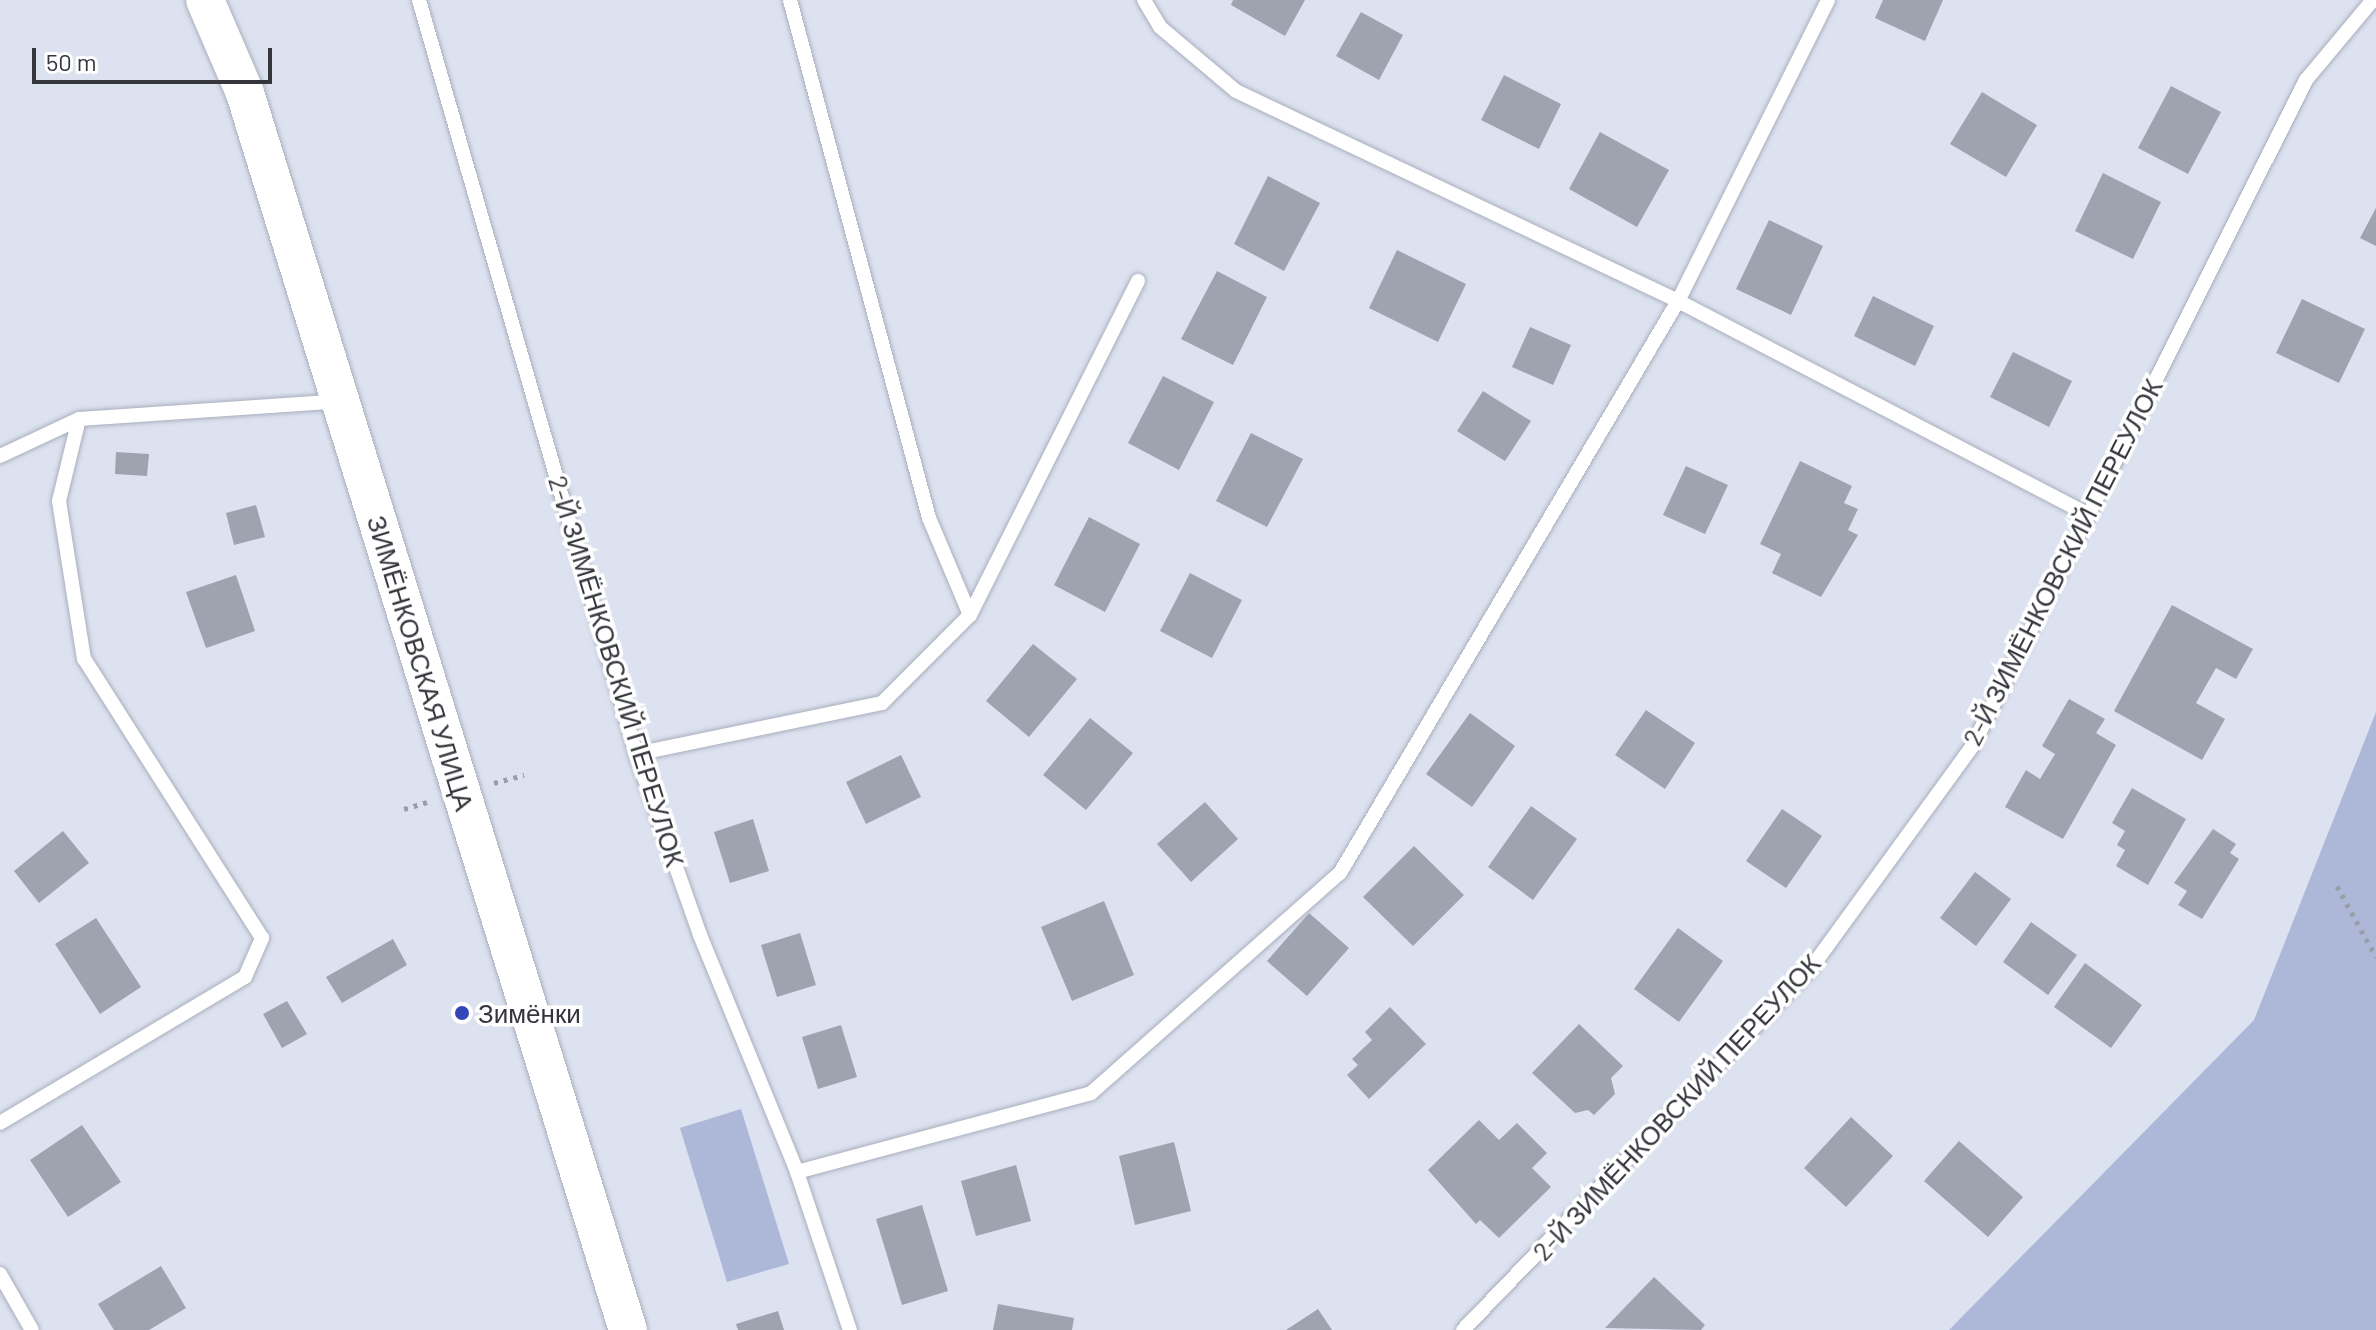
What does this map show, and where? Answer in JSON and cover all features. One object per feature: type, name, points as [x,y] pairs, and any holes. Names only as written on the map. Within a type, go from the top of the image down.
[{"type":"main road","name":"ЗИМЁНКОВСКАЯ УЛИЦА","points":[[205,0],[245,93],[628,1330]]},
{"type":"lane","name":"2-Й ЗИМЁНКОВСКИЙ ПЕРЕУЛОК","points":[[419,0],[636,754],[700,935],[797,1172],[850,1330]]},
{"type":"lane","points":[[790,0],[929,518],[970,615]]},
{"type":"lane","points":[[1144,0],[1160,27],[1236,91],[1678,301],[2085,513]]},
{"type":"lane","points":[[797,1172],[1091,1093],[1340,873],[1678,301],[1828,0]]},
{"type":"lane","name":"2-Й ЗИМЁНКОВСКИЙ ПЕРЕУЛОК","points":[[1463,1330],[1809,971],[1973,745],[2085,513],[2306,80],[2373,0]]},
{"type":"lane","points":[[636,754],[882,703],[970,615],[1138,281]]},
{"type":"lane","points":[[0,456],[79,419],[341,400]]},
{"type":"lane","points":[[0,1123],[245,977],[262,938],[84,659],[59,501],[79,419]]},
{"type":"lane","points":[[0,1274],[32,1330]]},
{"type":"path","points":[[2337,886],[2376,957]]},
{"type":"shaded area","points":[[2376,712],[2376,1330],[1949,1330],[2254,1020]]},
{"type":"shaded area","points":[[741,1109],[789,1264],[727,1282],[680,1128]]},
{"type":"building","points":[[1233,0],[1305,0],[1285,36],[1231,5]]},
{"type":"building","points":[[1883,0],[1943,0],[1925,41],[1875,18]]},
{"type":"building","points":[[1361,12],[1403,35],[1379,80],[1336,56]]},
{"type":"building","points":[[1504,75],[1561,104],[1539,149],[1481,120]]},
{"type":"building","points":[[2171,86],[2221,112],[2188,174],[2138,148]]},
{"type":"building","points":[[1982,92],[2037,125],[2006,177],[1950,144]]},
{"type":"building","points":[[1600,132],[1669,170],[1637,227],[1569,189]]},
{"type":"building","points":[[2103,173],[2161,202],[2133,259],[2075,231]]},
{"type":"building","points":[[1268,176],[1320,203],[1284,271],[1234,244]]},
{"type":"building","points":[[2376,208],[2376,246],[2360,238]]},
{"type":"building","points":[[1769,220],[1823,246],[1791,315],[1736,289]]},
{"type":"building","points":[[1397,250],[1466,284],[1438,342],[1369,308]]},
{"type":"building","points":[[1217,271],[1267,297],[1233,365],[1181,339]]},
{"type":"building","points":[[1873,296],[1934,326],[1915,366],[1854,336]]},
{"type":"building","points":[[2302,299],[2365,329],[2339,383],[2276,353]]},
{"type":"building","points":[[1530,327],[1571,345],[1553,385],[1512,367]]},
{"type":"building","points":[[2013,352],[2072,381],[2049,427],[1990,397]]},
{"type":"building","points":[[1163,376],[1214,402],[1179,470],[1128,443]]},
{"type":"building","points":[[1483,391],[1531,421],[1505,461],[1457,431]]},
{"type":"building","points":[[1251,433],[1303,459],[1267,527],[1216,501]]},
{"type":"building","points":[[116,452],[149,454],[147,476],[115,474]]},
{"type":"building","points":[[1800,461],[1852,486],[1844,503],[1858,509],[1848,530],[1858,535],[1821,597],[1772,573],[1781,554],[1760,544]]},
{"type":"building","points":[[1686,466],[1728,485],[1705,534],[1663,515]]},
{"type":"building","points":[[256,505],[265,537],[234,545],[226,513]]},
{"type":"building","points":[[1089,517],[1140,544],[1105,612],[1054,585]]},
{"type":"building","points":[[1190,573],[1242,600],[1212,658],[1160,631]]},
{"type":"building","points":[[236,575],[255,631],[206,648],[186,592]]},
{"type":"building","points":[[2172,605],[2253,649],[2236,679],[2216,668],[2196,703],[2225,719],[2202,760],[2114,711]]},
{"type":"building","points":[[1033,644],[1077,679],[1029,737],[986,701]]},
{"type":"building","points":[[2069,699],[2105,719],[2096,733],[2116,745],[2063,839],[2005,807],[2026,770],[2040,779],[2055,754],[2042,746]]},
{"type":"building","points":[[1646,710],[1695,743],[1665,789],[1615,755]]},
{"type":"building","points":[[1470,713],[1515,746],[1472,807],[1426,774]]},
{"type":"building","points":[[1090,718],[1133,753],[1086,810],[1043,775]]},
{"type":"building","points":[[901,755],[921,797],[866,824],[846,782]]},
{"type":"building","points":[[2132,788],[2186,819],[2148,885],[2116,866],[2125,850],[2117,845],[2125,831],[2112,823]]},
{"type":"building","points":[[1205,802],[1238,839],[1191,882],[1157,844]]},
{"type":"building","points":[[1531,806],[1577,839],[1533,900],[1488,867]]},
{"type":"building","points":[[1782,809],[1822,836],[1786,888],[1746,861]]},
{"type":"building","points":[[753,819],[769,871],[730,883],[714,832]]},
{"type":"building","points":[[2213,829],[2236,844],[2230,853],[2239,859],[2202,919],[2178,905],[2187,891],[2174,883]]},
{"type":"building","points":[[63,831],[89,863],[39,903],[14,871]]},
{"type":"building","points":[[1414,846],[1464,895],[1413,946],[1363,897]]},
{"type":"building","points":[[1975,872],[2011,899],[1976,946],[1940,918]]},
{"type":"building","points":[[1104,901],[1134,975],[1072,1001],[1041,927]]},
{"type":"building","points":[[1309,913],[1349,948],[1307,996],[1267,961]]},
{"type":"building","points":[[96,918],[141,987],[100,1014],[55,944]]},
{"type":"building","points":[[2031,922],[2077,955],[2048,995],[2003,962]]},
{"type":"building","points":[[1678,928],[1723,961],[1679,1022],[1634,989]]},
{"type":"building","points":[[800,933],[816,985],[777,997],[761,945]]},
{"type":"building","points":[[393,939],[407,965],[342,1003],[326,977]]},
{"type":"building","points":[[2085,963],[2142,1005],[2111,1048],[2054,1007]]},
{"type":"building","points":[[287,1001],[307,1034],[282,1048],[263,1014]]},
{"type":"building","points":[[1390,1007],[1426,1044],[1369,1099],[1347,1075],[1358,1065],[1352,1059],[1372,1040],[1365,1032]]},
{"type":"building","points":[[1579,1024],[1623,1066],[1611,1078],[1615,1094],[1594,1115],[1588,1110],[1575,1113],[1532,1073]]},
{"type":"building","points":[[841,1025],[857,1077],[818,1089],[802,1037]]},
{"type":"building","points":[[1851,1117],[1893,1156],[1846,1207],[1804,1168]]},
{"type":"building","points":[[1479,1120],[1499,1140],[1517,1123],[1547,1153],[1532,1168],[1551,1187],[1499,1238],[1480,1220],[1476,1224],[1428,1170]]},
{"type":"building","points":[[82,1125],[121,1182],[68,1217],[30,1160]]},
{"type":"building","points":[[1959,1141],[2023,1197],[1988,1237],[1924,1181]]},
{"type":"building","points":[[1174,1142],[1191,1211],[1135,1225],[1119,1156]]},
{"type":"building","points":[[1016,1165],[1031,1221],[976,1236],[961,1181]]},
{"type":"building","points":[[922,1205],[948,1291],[902,1305],[876,1219]]},
{"type":"building","points":[[161,1266],[186,1308],[149,1330],[114,1330],[98,1304]]},
{"type":"building","points":[[1654,1277],[1705,1325],[1701,1330],[1605,1328]]},
{"type":"building","points":[[998,1304],[1074,1318],[1072,1330],[993,1330]]},
{"type":"building","points":[[1318,1309],[1332,1330],[1286,1330]]},
{"type":"building","points":[[778,1311],[784,1330],[738,1330],[736,1324]]},
{"type":"place","name":"Зимёнки","points":[[462,1013]]}]
